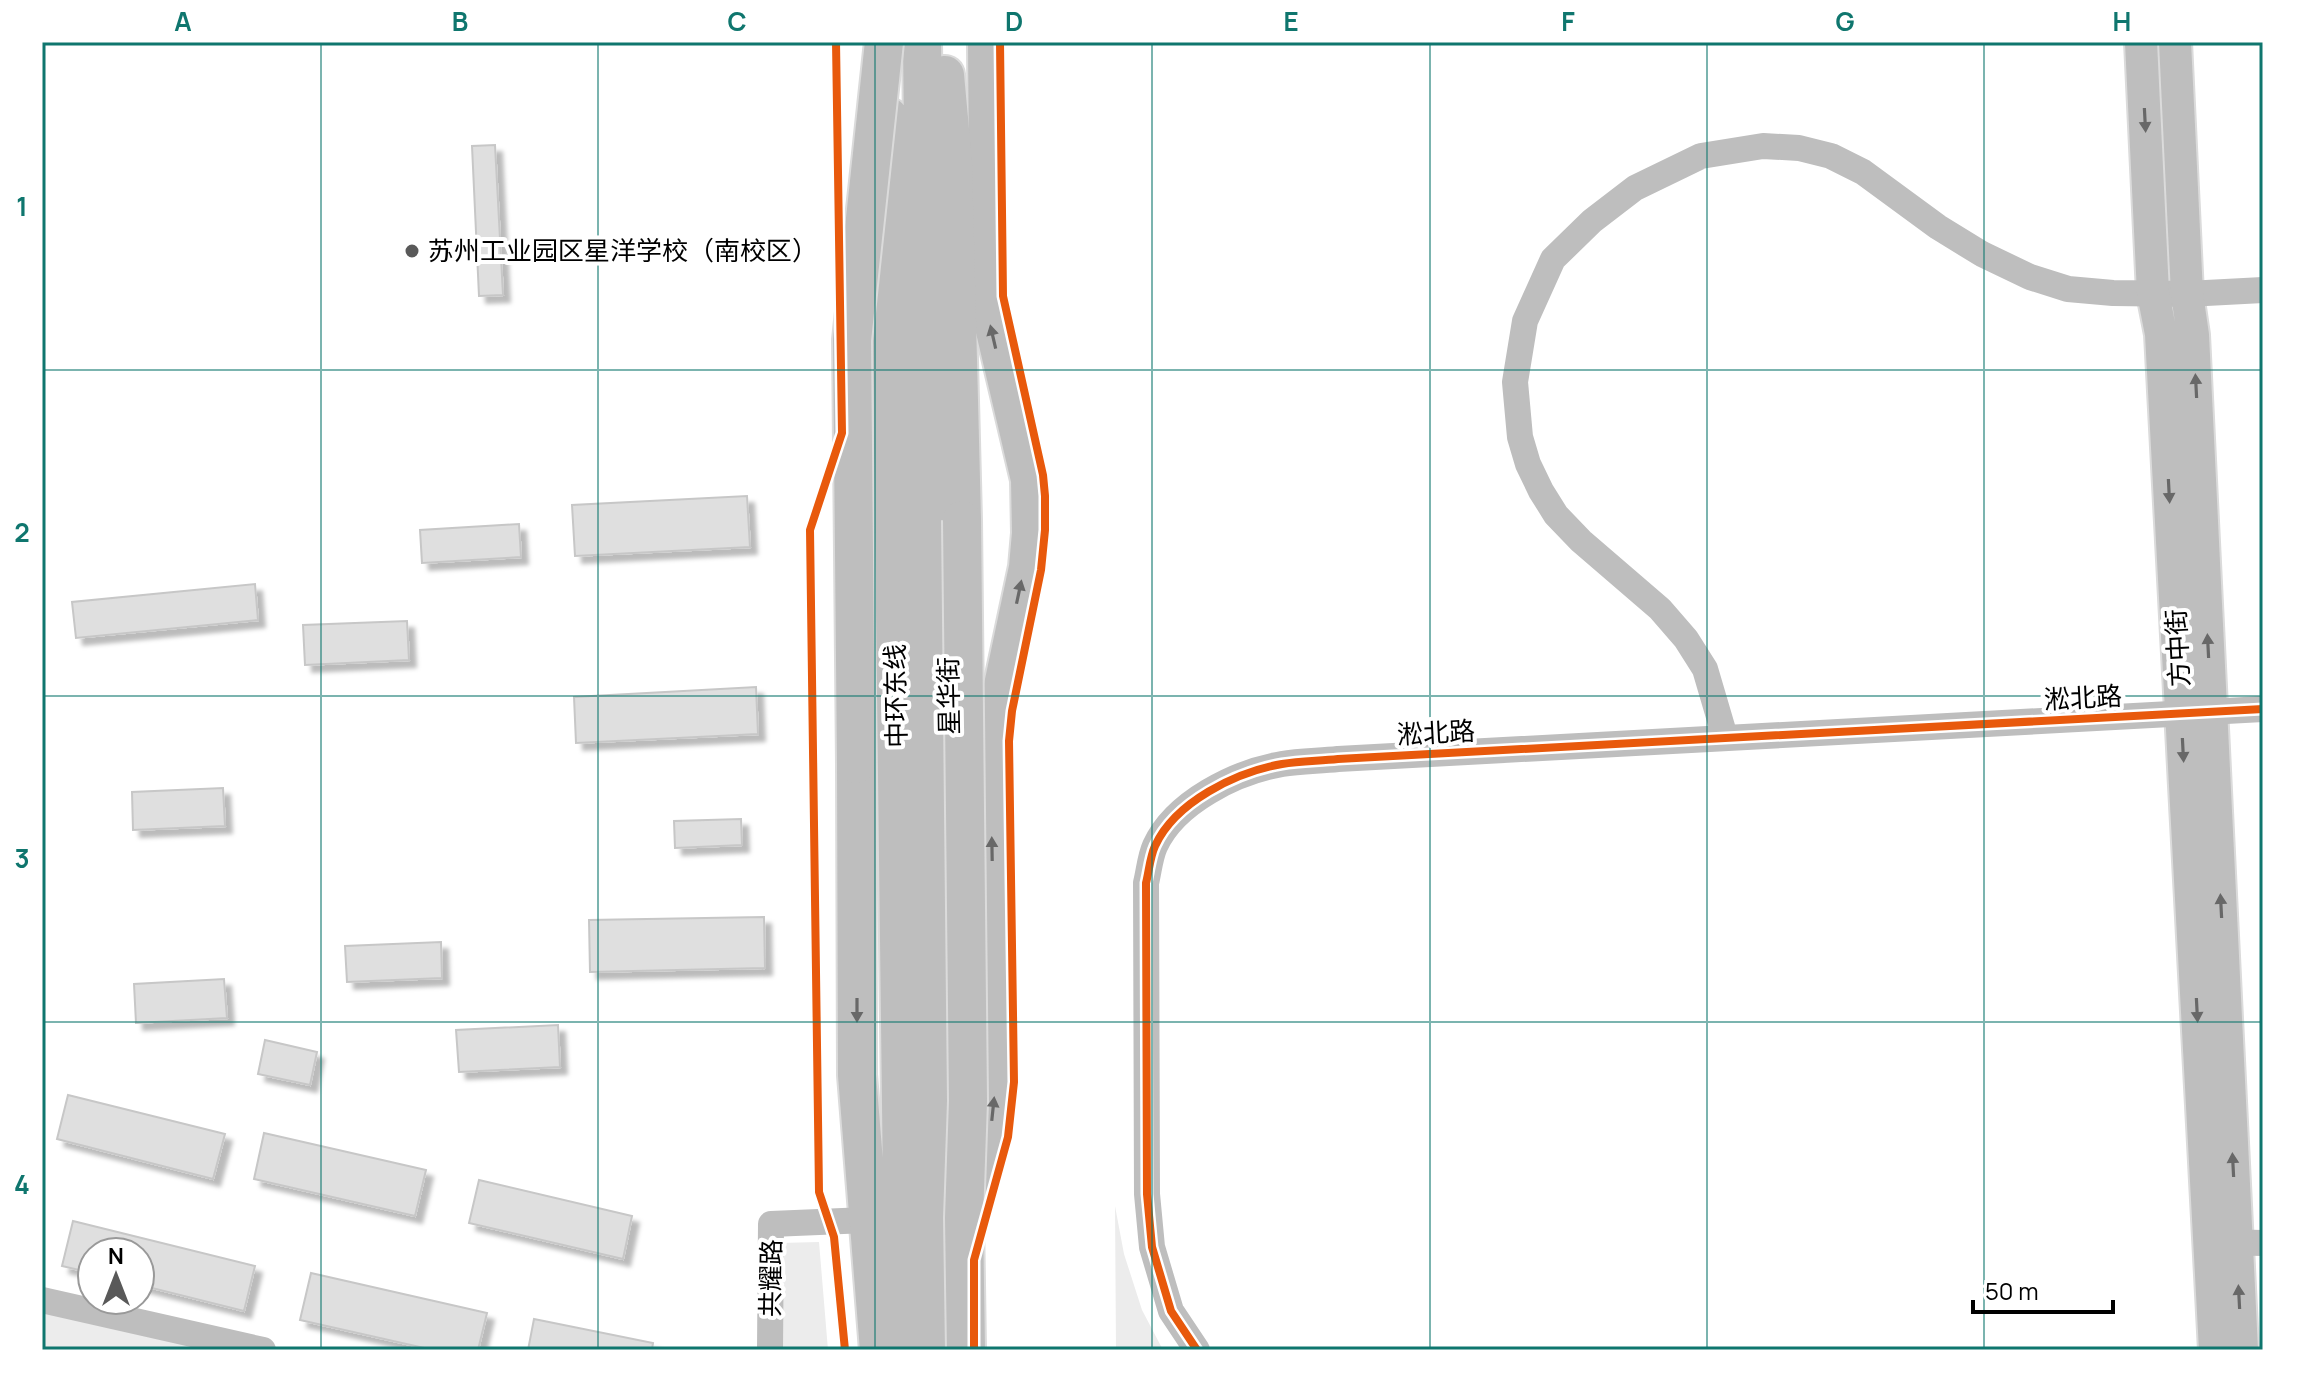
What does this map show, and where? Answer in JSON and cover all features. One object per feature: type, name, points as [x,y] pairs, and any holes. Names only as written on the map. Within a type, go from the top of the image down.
[{"type":"highway","points":[[879,1350],[876,1220],[857,1075],[852,340],[886,42]]},
{"type":"highway","name":"中环东线","points":[[886,42],[904,1350]]},
{"type":"highway","name":"中环东线","points":[[922,42],[937,1350]]},
{"type":"highway","points":[[941,42],[953,162],[962,520],[968,1085],[964,1218],[966,1350]]},
{"type":"main road","points":[[871,42],[876,1220],[886,1350]]},
{"type":"main road","name":"星华街","points":[[941,42],[959,1350]]},
{"type":"main road","points":[[958,1238],[994,1114],[991,737],[1025,567],[1028,533],[1027,480],[986,298],[984,42]]},
{"type":"main road","name":"方中街","points":[[2141,42],[2153,293],[2161,334],[2196,712],[2242,1350]]},
{"type":"main road","name":"方中街","points":[[2175,42],[2187,294],[2193,335],[2196,712]]},
{"type":"main road","name":"方中街","points":[[2215,1350],[2236,1242]]},
{"type":"street","points":[[1725,737],[1705,669],[1686,639],[1660,609],[1581,541],[1556,515],[1528,464],[1520,437],[1515,382],[1525,321],[1553,259],[1592,221],[1635,188],[1701,156],[1763,146],[1799,148],[1831,156],[1863,172],[1938,227],[1982,254],[2030,277],[2068,289],[2187,294],[2263,290]]},
{"type":"street","name":"淞北路","points":[[1197,1350],[1171,1311],[1152,1247],[1147,1194],[1146,883],[1155,846],[1191,802],[1244,775],[1281,765],[1338,759],[2263,709]]},
{"type":"street","name":"共耀路","points":[[770,1350],[771,1224],[876,1220]]},
{"type":"street","points":[[42,1300],[263,1350]]},
{"type":"shaded area","points":[[1115,1206],[1124,1254],[1142,1310],[1163,1350],[1116,1350]]},
{"type":"shaded area","points":[[819,1242],[828,1350],[775,1350],[779,1243]]},
{"type":"shaded area","points":[[42,1309],[215,1350],[42,1350]]},
{"type":"building","points":[[495,145],[503,295],[479,296],[472,146]]},
{"type":"building","points":[[747,496],[750,547],[575,556],[572,505]]},
{"type":"building","points":[[519,524],[521,557],[422,563],[420,530]]},
{"type":"building","points":[[255,584],[258,620],[76,638],[72,602]]},
{"type":"building","points":[[407,621],[409,660],[305,665],[303,625]]},
{"type":"building","points":[[756,687],[758,734],[576,743],[574,697]]},
{"type":"building","points":[[223,788],[225,826],[133,830],[132,792]]},
{"type":"building","points":[[741,819],[742,845],[675,848],[674,821]]},
{"type":"building","points":[[764,917],[765,968],[590,972],[589,920]]},
{"type":"building","points":[[441,942],[442,978],[347,982],[345,946]]},
{"type":"building","points":[[224,979],[227,1018],[136,1023],[134,984]]},
{"type":"building","points":[[558,1025],[560,1067],[459,1072],[456,1030]]},
{"type":"building","points":[[265,1040],[317,1052],[310,1085],[258,1074]]},
{"type":"building","points":[[68,1095],[225,1134],[213,1179],[57,1139]]},
{"type":"building","points":[[264,1133],[426,1170],[415,1216],[254,1179]]},
{"type":"building","points":[[479,1180],[632,1216],[623,1259],[469,1223]]},
{"type":"building","points":[[73,1221],[134,1236],[76,1236],[76,1269],[62,1266]]},
{"type":"building","points":[[156,1242],[255,1266],[244,1311],[156,1289]]},
{"type":"building","points":[[311,1273],[487,1313],[478,1350],[433,1350],[300,1320]]},
{"type":"building","points":[[534,1319],[653,1343],[652,1350],[528,1350]]},
{"type":"cycle path","points":[[836,42],[842,433],[810,530],[819,1192],[834,1237],[845,1350]]},
{"type":"cycle path","points":[[974,1350],[974,1260],[1008,1137],[1014,1082],[1009,741],[1012,711],[1041,570],[1045,530],[1043,475],[1003,296],[1000,42]]},
{"type":"cycle path","points":[[1197,1350],[1171,1311],[1152,1247],[1147,1194],[1146,883],[1153,850],[1164,830],[1192,803],[1209,792],[1264,768],[1338,759],[2263,709]]},
{"type":"place","name":"苏州工业园区星洋学校（南校区）","points":[[412,251]]}]
